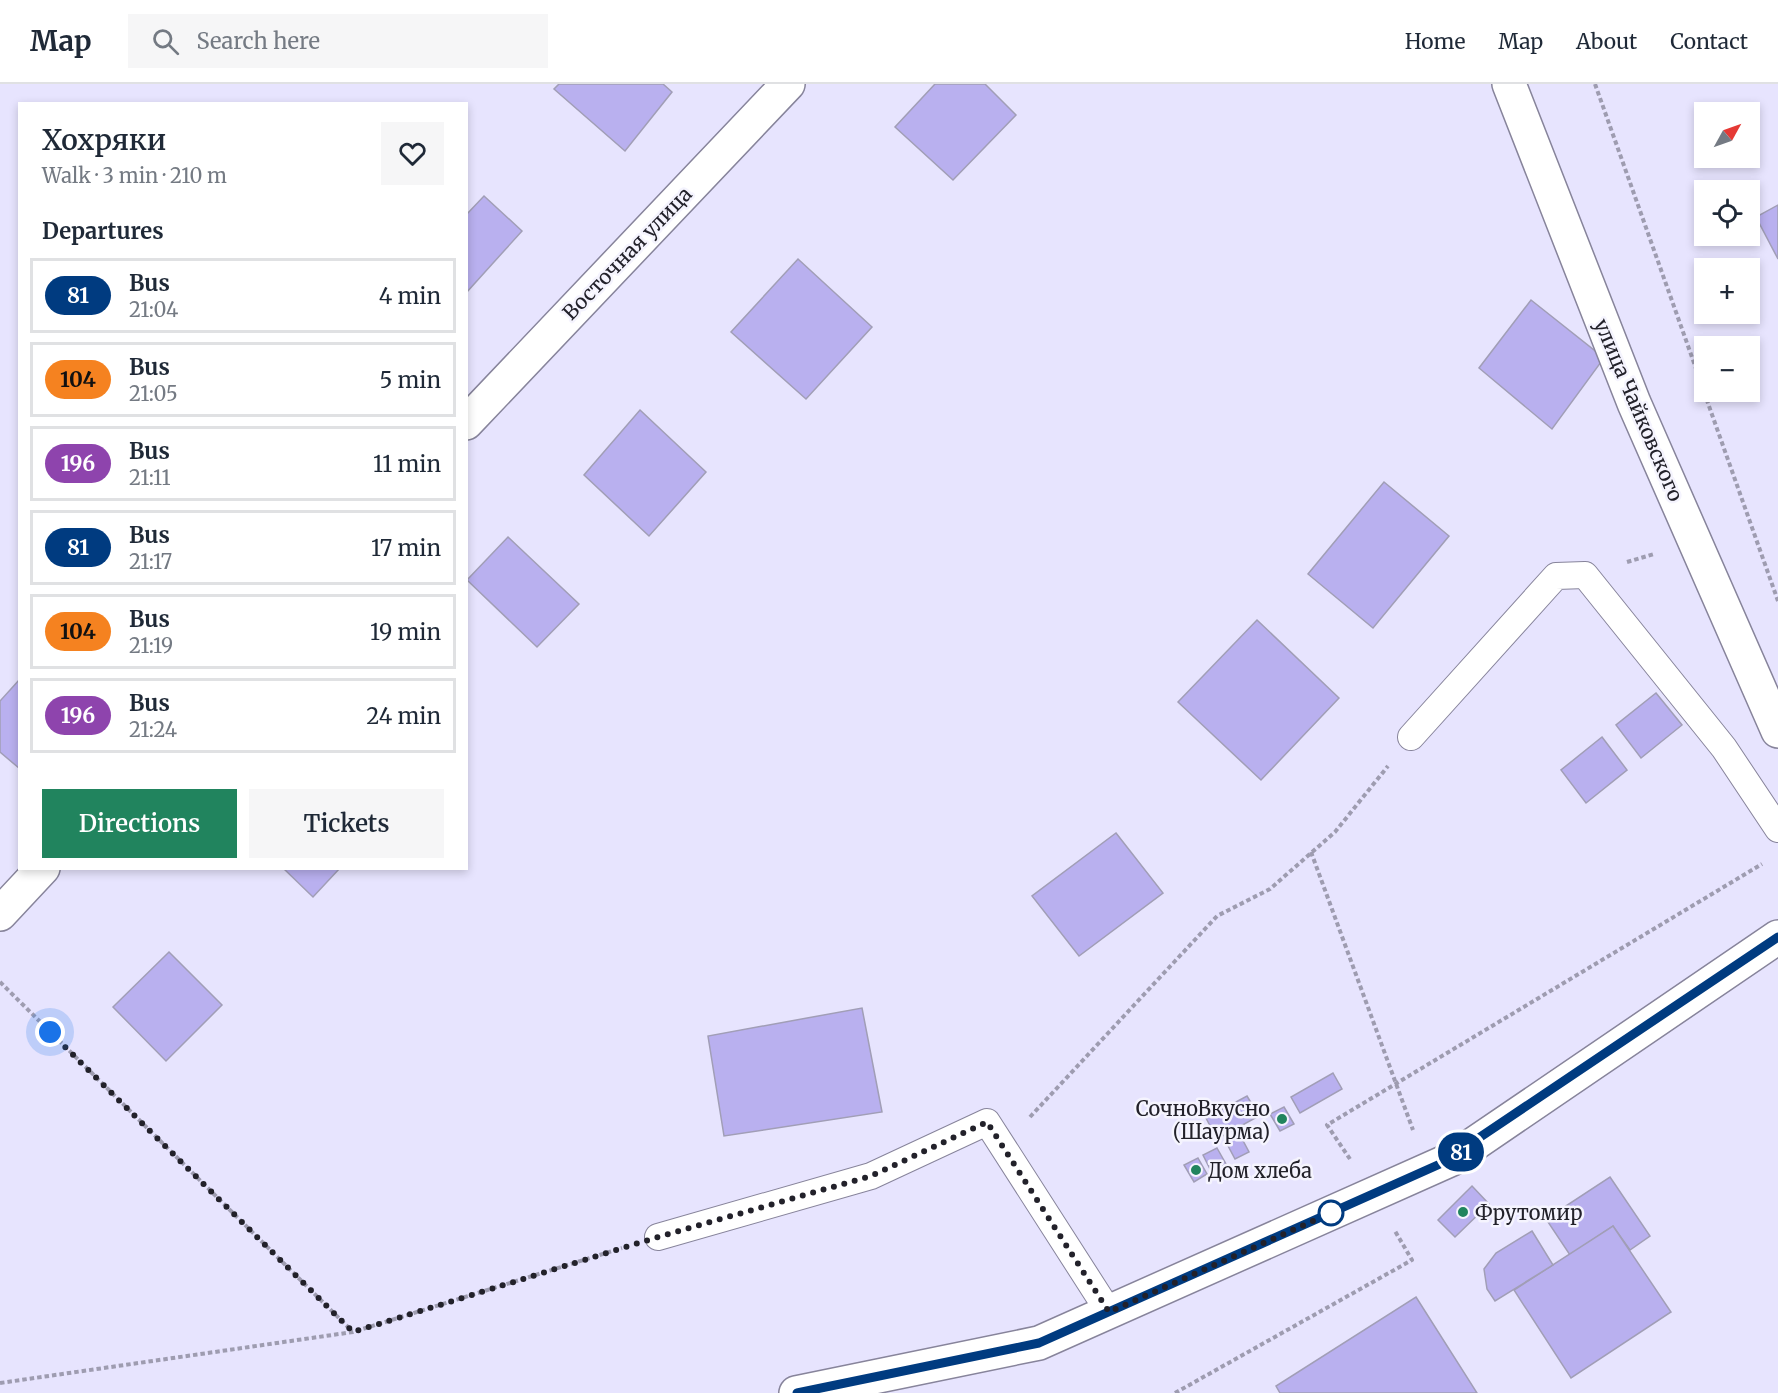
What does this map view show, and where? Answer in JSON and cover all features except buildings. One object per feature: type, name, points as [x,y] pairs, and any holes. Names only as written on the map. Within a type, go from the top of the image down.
[{"type":"street","name":"Восточная улица","points":[[468,421],[788,84]]},
{"type":"street","name":"улица Чайковского","points":[[1509,84],[1634,403],[1778,731]]},
{"type":"street","points":[[0,914],[41,870]]},
{"type":"street","points":[[796,1393],[1039,1343],[1452,1159],[1778,937]]},
{"type":"lane","points":[[1411,737],[1556,576],[1585,575],[1724,748],[1778,829]]},
{"type":"lane","points":[[658,1237],[871,1176],[987,1122],[1109,1312]]},
{"type":"path","points":[[1595,84],[1694,363]]},
{"type":"path","points":[[1708,402],[1778,601]]},
{"type":"path","points":[[1585,575],[1695,542]]},
{"type":"path","points":[[1003,1146],[1217,916],[1270,889],[1335,832],[1411,737]]},
{"type":"path","points":[[1311,852],[1428,1170]]},
{"type":"path","points":[[0,982],[353,1332]]},
{"type":"path","points":[[0,1383],[353,1332],[658,1237]]},
{"type":"bus line","name":"81","points":[[797,1393],[1039,1343],[1452,1159],[1778,937]]},
{"type":"place","name":"СочноВкусно (Шаурма)","points":[[1282,1119]]},
{"type":"place","name":"Дом хлеба","points":[[1196,1170]]},
{"type":"place","name":"Фрутомир","points":[[1463,1212]]},
{"type":"route","points":[[50,1032],[353,1332],[658,1237],[871,1176],[987,1122],[1109,1312],[1331,1213]]}]
